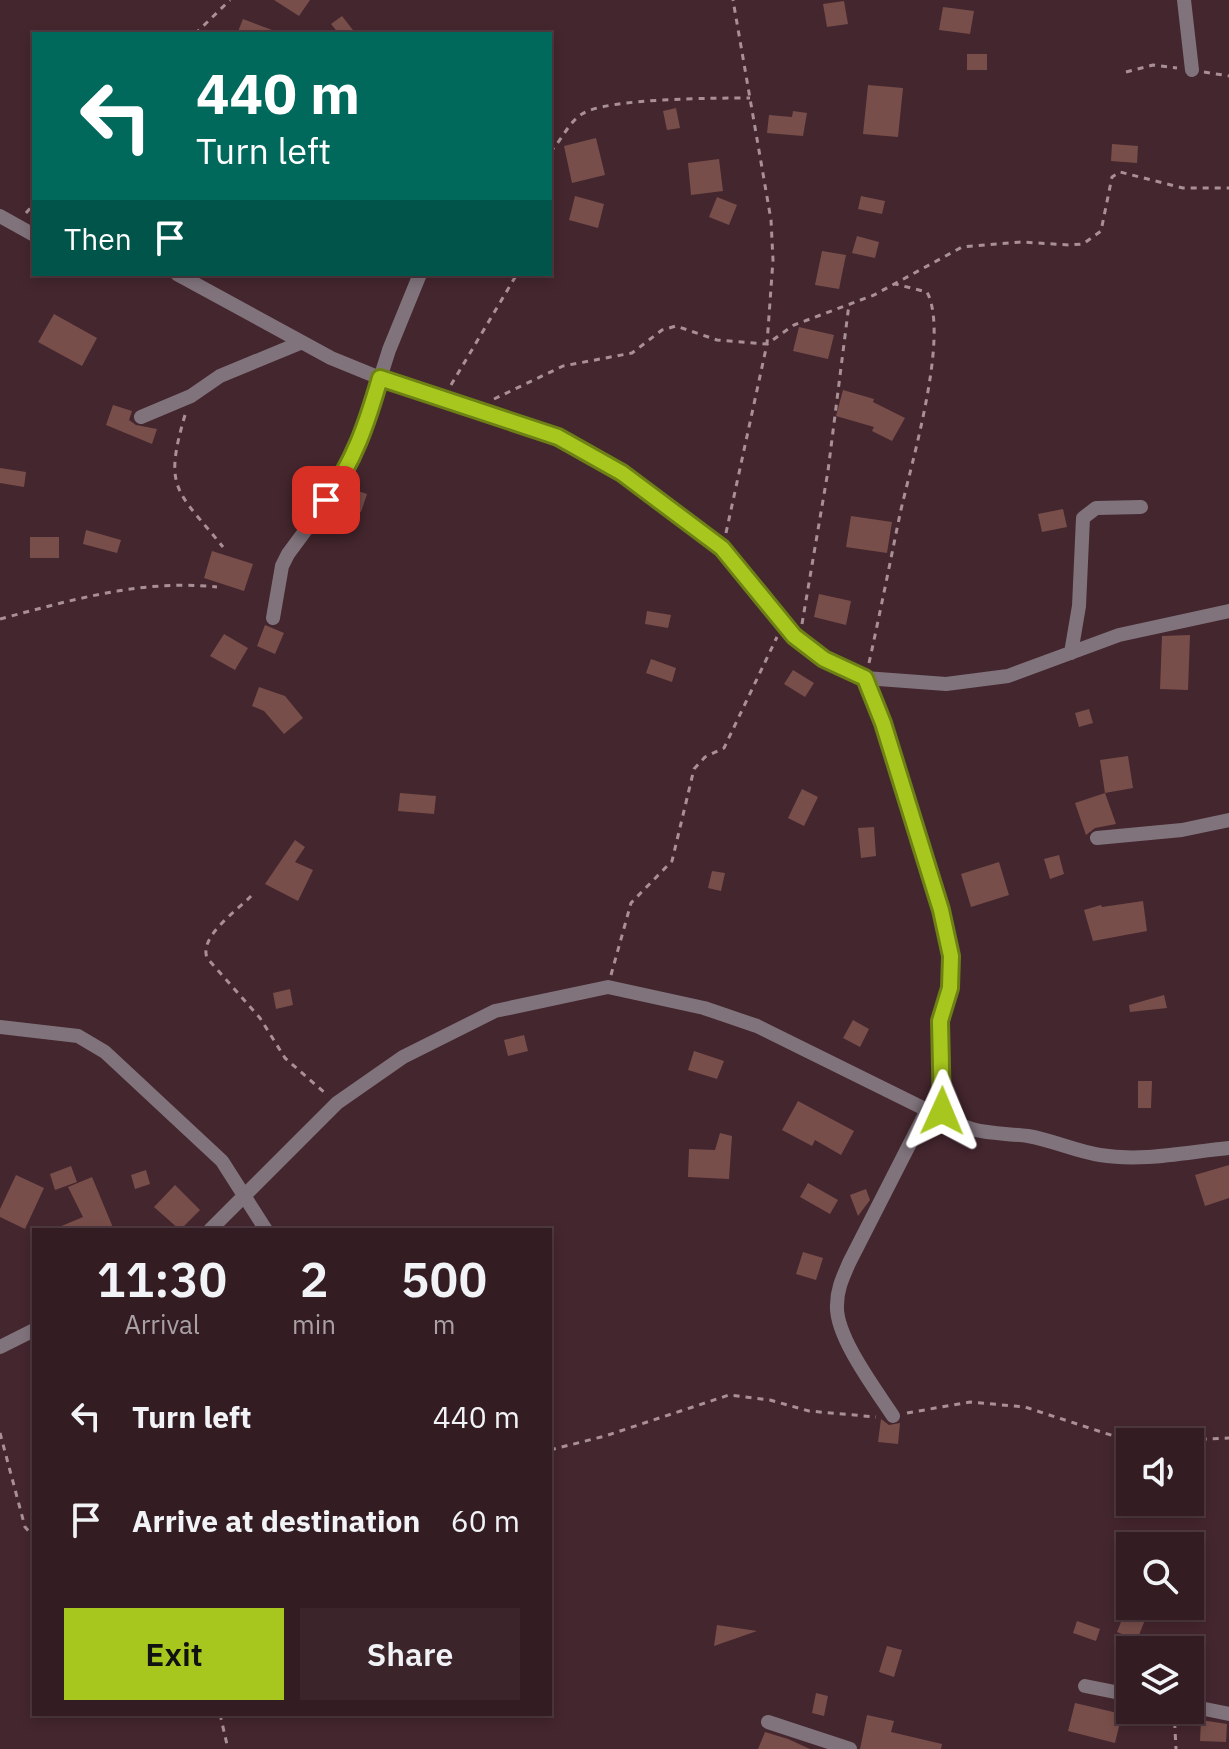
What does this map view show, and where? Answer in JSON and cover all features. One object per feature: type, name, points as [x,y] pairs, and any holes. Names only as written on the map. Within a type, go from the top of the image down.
[{"type":"street","points":[[1184,0],[1192,70]]},
{"type":"street","points":[[0,216],[32,234]]},
{"type":"street","points":[[181,276],[300,343],[380,378],[558,437],[588,453],[654,496],[722,548],[803,643],[824,659],[865,678],[973,683],[1008,676],[1119,635],[1229,611]]},
{"type":"street","points":[[273,618],[282,566],[345,477],[419,276]]},
{"type":"street","points":[[141,417],[191,396],[220,376],[300,343]]},
{"type":"street","points":[[1071,653],[1079,606],[1083,518],[1096,508],[1141,507]]},
{"type":"street","points":[[865,678],[883,723],[941,910],[951,956],[950,988],[940,1021],[935,1110],[849,1263],[839,1286],[836,1308],[857,1359],[893,1416]]},
{"type":"street","points":[[1097,838],[1182,830],[1229,820]]},
{"type":"street","points":[[212,1228],[247,1197],[296,1140],[337,1103],[403,1057],[495,1011],[608,987],[704,1008],[757,1026],[935,1110],[956,1126],[1029,1136],[1102,1156],[1150,1157],[1229,1148]]},
{"type":"street","points":[[0,1027],[78,1036],[105,1052],[204,1141],[247,1197],[265,1228]]},
{"type":"street","points":[[0,1347],[32,1331]]},
{"type":"street","points":[[1085,1686],[1116,1692]]},
{"type":"street","points":[[1204,1709],[1229,1714]]},
{"type":"street","points":[[768,1722],[850,1749]]},
{"type":"path","points":[[197,32],[230,0]]},
{"type":"path","points":[[722,548],[767,344],[773,260],[771,220],[733,0]]},
{"type":"path","points":[[552,149],[572,123],[597,108],[680,99],[750,98]]},
{"type":"path","points":[[477,410],[563,366],[632,353],[662,330],[676,326],[717,340],[767,344],[794,325],[895,284],[962,247],[1021,242],[1083,244],[1101,231],[1112,177],[1120,172],[1183,188],[1229,188]]},
{"type":"path","points":[[443,398],[516,276]]},
{"type":"path","points":[[865,678],[923,416],[934,321],[933,304],[927,292],[895,284]]},
{"type":"path","points":[[803,643],[802,619],[828,471],[849,304]]},
{"type":"path","points":[[191,396],[172,468],[174,482],[223,547]]},
{"type":"path","points":[[0,619],[146,586],[181,583],[217,587]]},
{"type":"path","points":[[608,987],[631,903],[672,861],[694,769],[705,757],[724,748],[763,672],[783,623]]},
{"type":"path","points":[[251,896],[209,938],[204,951],[260,1018],[285,1058],[337,1103]]},
{"type":"path","points":[[0,1433],[25,1527],[32,1535]]},
{"type":"path","points":[[220,1716],[228,1749]]},
{"type":"path","points":[[1175,1724],[1176,1749]]},
{"type":"building","points":[[274,0],[310,0],[299,16]]},
{"type":"building","points":[[844,1],[848,24],[827,27],[823,4]]},
{"type":"building","points":[[943,7],[974,11],[970,34],[939,30]]},
{"type":"building","points":[[342,16],[354,32],[337,32],[331,24]]},
{"type":"building","points":[[243,19],[277,32],[238,32]]},
{"type":"building","points":[[967,54],[987,54],[987,70],[967,70]]},
{"type":"building","points":[[868,85],[903,88],[898,137],[863,134]]},
{"type":"building","points":[[676,108],[680,128],[667,130],[663,111]]},
{"type":"building","points":[[793,111],[807,113],[803,136],[767,133],[769,115],[792,117]]},
{"type":"building","points":[[596,138],[605,175],[572,183],[564,146]]},
{"type":"building","points":[[1112,144],[1138,146],[1137,163],[1111,161]]},
{"type":"building","points":[[719,159],[723,191],[691,195],[688,163]]},
{"type":"building","points":[[575,196],[604,204],[598,228],[569,220]]},
{"type":"building","points":[[861,196],[885,201],[882,214],[858,209]]},
{"type":"building","points":[[717,197],[737,205],[729,225],[709,217]]},
{"type":"building","points":[[857,236],[879,242],[875,258],[852,253]]},
{"type":"building","points":[[822,251],[846,255],[839,289],[815,285]]},
{"type":"building","points":[[54,314],[97,338],[82,366],[38,342]]},
{"type":"building","points":[[799,327],[834,335],[828,359],[793,351]]},
{"type":"building","points":[[843,390],[874,399],[873,402],[905,418],[892,441],[872,431],[874,427],[836,416]]},
{"type":"building","points":[[113,405],[132,411],[129,420],[136,425],[157,429],[152,444],[106,425]]},
{"type":"building","points":[[0,468],[26,472],[24,487],[0,483]]},
{"type":"building","points":[[349,488],[367,494],[361,512],[338,504]]},
{"type":"building","points":[[1063,509],[1067,527],[1042,532],[1038,514]]},
{"type":"building","points":[[851,516],[892,522],[887,553],[846,547]]},
{"type":"building","points":[[86,530],[121,540],[117,553],[83,544]]},
{"type":"building","points":[[30,537],[59,537],[59,558],[30,558]]},
{"type":"building","points":[[212,551],[253,564],[244,591],[204,578]]},
{"type":"building","points":[[819,594],[851,601],[846,625],[814,617]]},
{"type":"building","points":[[647,611],[671,615],[668,628],[645,624]]},
{"type":"building","points":[[265,625],[284,633],[275,654],[257,646]]},
{"type":"building","points":[[224,634],[248,648],[235,670],[210,656]]},
{"type":"building","points":[[1190,635],[1188,690],[1160,689],[1162,636]]},
{"type":"building","points":[[651,659],[676,668],[672,682],[646,673]]},
{"type":"building","points":[[793,670],[814,683],[805,697],[784,684]]},
{"type":"building","points":[[259,687],[285,696],[303,718],[284,734],[264,711],[252,706]]},
{"type":"building","points":[[1089,709],[1093,723],[1079,727],[1075,713]]},
{"type":"building","points":[[1128,756],[1133,788],[1105,793],[1100,760]]},
{"type":"building","points":[[802,789],[818,797],[804,826],[788,818]]},
{"type":"building","points":[[400,793],[436,796],[434,814],[398,811]]},
{"type":"building","points":[[1105,793],[1116,824],[1095,828],[1086,835],[1075,803]]},
{"type":"building","points":[[874,827],[876,856],[861,858],[858,828]]},
{"type":"building","points":[[295,840],[305,847],[295,862],[313,870],[298,901],[265,884]]},
{"type":"building","points":[[1059,855],[1064,874],[1050,879],[1044,859]]},
{"type":"building","points":[[999,862],[1009,895],[971,907],[961,874]]},
{"type":"building","points":[[712,871],[725,873],[721,891],[708,888]]},
{"type":"building","points":[[1143,901],[1147,931],[1093,941],[1084,910]]},
{"type":"building","points":[[290,989],[293,1005],[276,1009],[273,993]]},
{"type":"building","points":[[1164,995],[1167,1008],[1130,1012],[1129,1005]]},
{"type":"building","points":[[853,1020],[869,1029],[860,1047],[843,1038]]},
{"type":"building","points":[[524,1035],[528,1051],[508,1056],[504,1040]]},
{"type":"building","points":[[694,1051],[724,1061],[717,1079],[688,1070]]},
{"type":"building","points":[[1138,1081],[1152,1081],[1151,1108],[1138,1108]]},
{"type":"building","points":[[798,1101],[854,1131],[841,1155],[815,1140],[812,1146],[782,1130]]},
{"type":"building","points":[[720,1133],[732,1136],[729,1179],[688,1177],[689,1149],[715,1150]]},
{"type":"building","points":[[1229,1165],[1229,1198],[1205,1206],[1195,1175]]},
{"type":"building","points":[[71,1166],[77,1182],[55,1190],[50,1174]]},
{"type":"building","points":[[146,1170],[150,1184],[135,1189],[131,1175]]},
{"type":"building","points":[[16,1175],[44,1188],[25,1229],[0,1217],[0,1209]]},
{"type":"building","points":[[92,1177],[113,1228],[57,1228],[83,1217],[68,1187]]},
{"type":"building","points":[[808,1183],[838,1200],[830,1214],[800,1197]]},
{"type":"building","points":[[175,1185],[200,1210],[182,1228],[178,1228],[154,1207]]},
{"type":"building","points":[[866,1189],[870,1200],[858,1216],[850,1195]]},
{"type":"building","points":[[803,1252],[823,1258],[816,1280],[796,1274]]},
{"type":"building","points":[[881,1419],[889,1425],[900,1423],[898,1444],[878,1442]]},
{"type":"building","points":[[1122,1620],[1145,1620],[1139,1636],[1117,1632]]},
{"type":"building","points":[[1077,1621],[1100,1629],[1096,1641],[1073,1633]]},
{"type":"building","points":[[717,1625],[757,1631],[714,1646]]},
{"type":"building","points":[[887,1646],[902,1650],[894,1677],[879,1672]]},
{"type":"building","points":[[816,1693],[828,1696],[824,1716],[812,1713]]},
{"type":"building","points":[[1075,1703],[1116,1713],[1116,1724],[1120,1724],[1115,1743],[1068,1731]]},
{"type":"building","points":[[867,1715],[894,1721],[891,1732],[942,1744],[941,1749],[860,1749]]},
{"type":"building","points":[[1204,1720],[1227,1724],[1226,1742],[1200,1741],[1201,1724]]},
{"type":"building","points":[[765,1732],[788,1739],[810,1749],[758,1749]]},
{"type":"route","points":[[326,500],[345,477],[358,448],[380,378],[521,423],[588,453],[654,496],[740,565],[794,636],[824,659],[865,678],[883,723],[941,910],[951,956],[950,988],[940,1021],[944,1077],[942,1111]]}]
